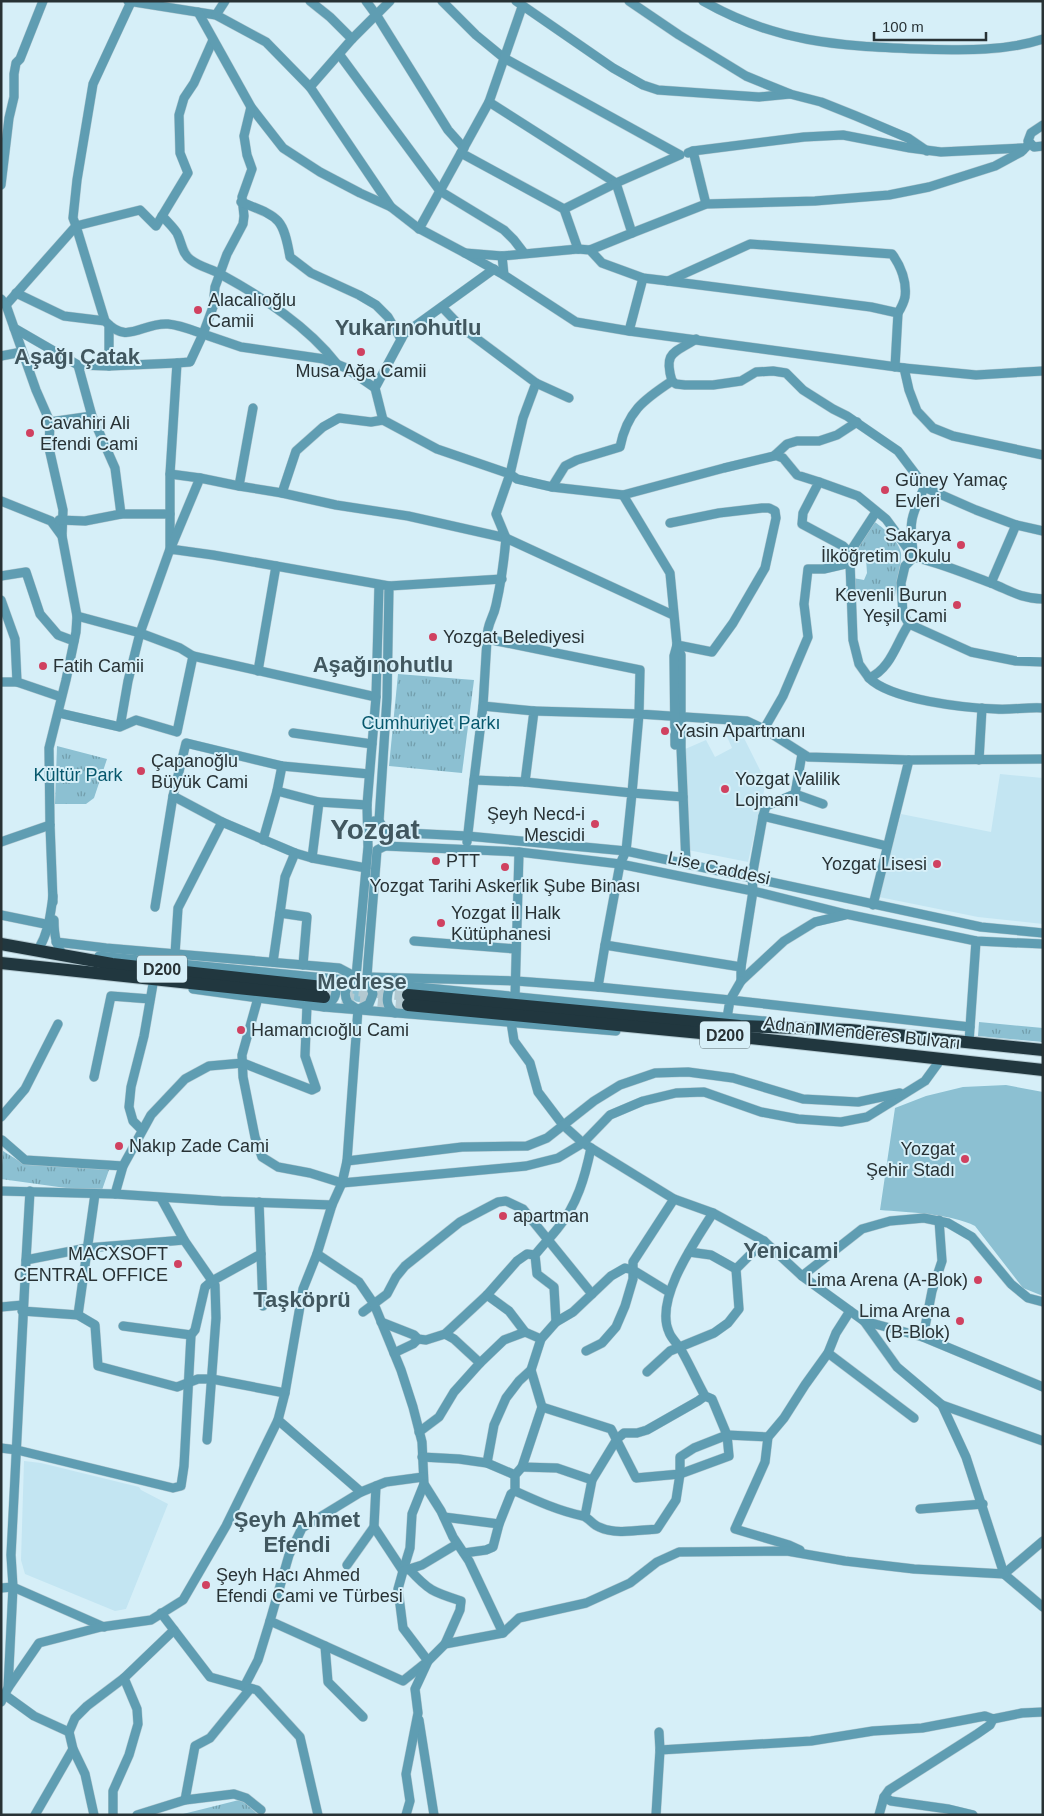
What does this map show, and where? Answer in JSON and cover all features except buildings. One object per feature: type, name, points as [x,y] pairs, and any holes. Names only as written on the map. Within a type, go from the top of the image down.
[{"type":"highway","name":"D200","points":[[1,944],[112,964],[325,992]]},
{"type":"highway","name":"D200","points":[[3,963],[325,992]]},
{"type":"highway","name":"Adnan Menderes Bulvarı","points":[[1043,1050],[850,1030],[740,1026],[408,1000],[1043,1070]]},
{"type":"street","points":[[1,185],[5,118],[14,97],[16,64],[20,59],[43,1]]},
{"type":"street","points":[[216,15],[225,1]]},
{"type":"street","points":[[310,1],[330,17],[352,39]]},
{"type":"street","points":[[366,1],[462,151],[564,209],[578,249]]},
{"type":"street","points":[[310,87],[352,39],[390,1]]},
{"type":"street","points":[[442,1],[476,35],[504,58],[680,155]]},
{"type":"street","points":[[629,1],[679,35],[746,76],[790,94],[821,102],[856,116],[908,138],[927,151]]},
{"type":"street","points":[[703,1],[726,14],[761,28],[791,37],[825,43],[878,48],[964,51],[1025,45],[1043,39]]},
{"type":"street","points":[[109,366],[107,323],[73,218],[77,180],[93,84],[129,2],[181,5],[198,12],[216,15],[266,42],[310,87],[392,207]]},
{"type":"street","points":[[419,229],[490,102],[519,4],[620,72],[643,85],[658,90],[758,97],[790,94]]},
{"type":"street","points":[[198,12],[251,107],[282,148],[320,172],[392,207],[419,229],[465,252],[504,275],[576,322],[899,367],[976,375],[1043,371]]},
{"type":"street","points":[[62,954],[56,942],[53,896],[49,748],[66,680],[77,616],[62,536],[63,510],[49,448],[50,422],[36,390],[4,302],[16,293],[76,226],[140,210],[156,226],[188,173],[180,153],[179,115],[184,98],[194,83],[213,40]]},
{"type":"street","points":[[339,54],[440,191],[504,230],[524,253]]},
{"type":"street","points":[[490,102],[616,183],[632,233]]},
{"type":"street","points":[[14,328],[78,364],[109,366],[190,362],[213,307],[215,287],[227,254],[243,224],[244,209],[241,202],[252,169],[247,155],[244,136],[251,107]]},
{"type":"street","points":[[1027,147],[1031,133],[1043,125]]},
{"type":"street","points":[[564,209],[616,183],[693,151],[804,137],[843,135],[941,152],[1043,146]]},
{"type":"street","points":[[465,252],[502,256],[578,249],[590,250],[706,204],[815,201],[889,195],[929,187],[994,166],[1027,147]]},
{"type":"street","points":[[693,151],[706,204]]},
{"type":"street","points":[[241,202],[267,212],[279,220],[286,236],[290,257],[312,273],[376,305],[388,317],[402,339]]},
{"type":"street","points":[[162,216],[176,231],[184,254],[190,260],[220,274],[267,303],[302,328],[324,348],[337,364]]},
{"type":"street","points":[[668,281],[750,244],[892,254],[898,262],[904,282],[905,299],[898,312],[899,367],[918,411],[933,428],[953,436],[1043,456]]},
{"type":"street","points":[[590,250],[602,263],[643,278],[898,312]]},
{"type":"street","points":[[502,256],[504,275]]},
{"type":"street","points":[[375,388],[404,334],[494,270]]},
{"type":"street","points":[[629,330],[643,278]]},
{"type":"street","points":[[16,293],[64,316],[107,323],[113,330],[123,333],[168,324],[241,346],[324,359],[346,368],[375,388],[383,420]]},
{"type":"street","points":[[442,307],[461,327],[536,384],[569,398]]},
{"type":"street","points":[[696,339],[677,349],[672,354],[669,361],[672,381],[676,384],[713,385],[741,381],[756,372],[773,371],[786,373],[803,390],[857,422],[898,451],[926,488],[1016,525],[1043,531]]},
{"type":"street","points":[[1,356],[22,352]]},
{"type":"street","points":[[78,364],[92,416],[115,468],[121,514]]},
{"type":"street","points":[[170,549],[170,474],[177,364]]},
{"type":"street","points":[[552,487],[565,466],[577,460],[620,447],[628,423],[640,404],[672,381]]},
{"type":"street","points":[[468,849],[467,836],[483,706],[488,627],[496,609],[502,579],[506,538],[496,514],[510,474],[523,418],[536,384]]},
{"type":"street","points":[[239,486],[253,408]]},
{"type":"street","points":[[50,422],[92,416]]},
{"type":"street","points":[[282,493],[296,451],[323,427],[339,418],[371,422],[383,420],[437,449],[510,474],[517,479],[552,487],[623,495],[724,468],[758,461],[775,455],[788,444],[798,441],[819,441],[837,435],[857,422]]},
{"type":"street","points":[[775,455],[783,458],[797,474],[858,496],[886,519],[914,556],[936,562],[1017,595],[1043,599]]},
{"type":"street","points":[[170,474],[282,493],[336,505],[408,516],[506,538],[673,614]]},
{"type":"street","points":[[120,727],[128,681],[140,633],[170,549],[200,478]]},
{"type":"street","points":[[819,482],[803,513],[802,524],[843,546],[850,552]]},
{"type":"street","points":[[914,556],[910,535],[912,513],[925,486]]},
{"type":"street","points":[[1,494],[3,502],[51,522],[62,536]]},
{"type":"street","points":[[623,495],[670,573],[676,646],[674,656],[683,862]]},
{"type":"street","points":[[670,523],[719,512],[762,508],[769,508],[775,511],[776,518],[765,568],[733,623],[712,652],[676,646]]},
{"type":"street","points":[[876,512],[850,552],[853,640],[858,664],[869,678],[876,684],[904,696],[965,707],[1043,708]]},
{"type":"street","points":[[51,522],[63,520],[85,521],[121,514],[170,514]]},
{"type":"street","points":[[991,583],[1016,525]]},
{"type":"street","points":[[170,549],[389,586],[502,579]]},
{"type":"street","points":[[914,556],[905,566],[901,583],[903,614],[910,624],[971,652],[1016,661],[1043,662]]},
{"type":"street","points":[[764,729],[783,696],[808,637],[804,604],[808,569],[824,569],[850,563]]},
{"type":"street","points":[[258,671],[276,566]]},
{"type":"street","points":[[1,576],[26,572],[40,614],[58,635],[74,641]]},
{"type":"street","points":[[358,1009],[369,1004],[373,994],[368,980],[377,847],[368,821],[367,805],[376,697],[379,584]]},
{"type":"street","points":[[358,1009],[348,1003],[345,998],[345,992],[347,986],[354,979],[366,868],[386,832],[379,821],[386,698],[389,586]]},
{"type":"street","points":[[1,600],[15,640],[17,682]]},
{"type":"street","points":[[77,616],[140,633],[180,648],[193,656],[376,697]]},
{"type":"street","points":[[869,678],[883,667],[893,655],[901,636],[910,624]]},
{"type":"street","points":[[488,639],[640,670],[639,714],[626,850],[620,864],[598,987]]},
{"type":"street","points":[[177,732],[193,656]]},
{"type":"street","points":[[1,682],[17,682],[61,697]]},
{"type":"street","points":[[483,706],[534,711],[747,720],[808,757],[909,760],[1043,759]]},
{"type":"street","points":[[979,760],[982,708]]},
{"type":"street","points":[[526,782],[534,711]]},
{"type":"street","points":[[59,712],[120,727],[136,720],[177,732],[186,743],[282,766],[369,774]]},
{"type":"street","points":[[293,733],[372,744]]},
{"type":"street","points":[[155,907],[173,796],[186,743]]},
{"type":"street","points":[[795,794],[802,754]]},
{"type":"street","points":[[872,905],[909,760]]},
{"type":"street","points":[[263,840],[282,766]]},
{"type":"street","points":[[474,780],[526,782],[681,797]]},
{"type":"street","points":[[277,791],[320,802],[367,805]]},
{"type":"street","points":[[741,982],[741,967],[753,891],[752,877],[766,806],[795,794],[823,804]]},
{"type":"street","points":[[173,796],[222,822],[295,853],[366,868]]},
{"type":"street","points":[[312,858],[320,802]]},
{"type":"street","points":[[763,816],[887,846]]},
{"type":"street","points":[[368,821],[379,821]]},
{"type":"street","points":[[175,954],[178,908],[222,822]]},
{"type":"street","points":[[1,842],[50,825]]},
{"type":"street","name":"Lise Caddesi","points":[[386,832],[467,836],[626,850],[872,905],[982,927],[1043,933]]},
{"type":"street","name":"Lise Caddesi","points":[[377,847],[519,852],[620,864],[753,891],[846,914],[976,941],[1043,944]]},
{"type":"street","points":[[515,997],[519,852]]},
{"type":"street","points":[[273,962],[285,877],[295,853]]},
{"type":"street","points":[[38,950],[50,925],[53,896]]},
{"type":"street","points":[[280,913],[307,917],[303,965]]},
{"type":"street","points":[[727,1018],[730,1000],[741,982],[784,941],[815,922],[846,914]]},
{"type":"street","points":[[1,915],[50,925]]},
{"type":"street","points":[[414,941],[516,949]]},
{"type":"street","points":[[968,1042],[976,941]]},
{"type":"street","points":[[56,942],[339,968],[354,979]]},
{"type":"street","points":[[605,945],[741,967]]},
{"type":"street","points":[[3,963],[307,1005],[325,992],[354,979],[516,981],[730,1000],[970,1027]]},
{"type":"street","points":[[368,980],[394,985],[850,1030]]},
{"type":"street","points":[[142,1130],[134,1121],[129,1107],[130,1087],[144,1036],[153,984]]},
{"type":"street","points":[[394,985],[389,989],[386,1001],[390,1009],[395,1013]]},
{"type":"street","points":[[325,992],[358,1009],[878,1053]]},
{"type":"street","points":[[94,1077],[111,996],[150,999]]},
{"type":"street","points":[[258,998],[242,1056],[243,1077],[255,1137],[262,1157],[278,1167],[310,1173],[342,1183],[526,1166],[558,1158],[583,1143],[610,1115],[643,1101],[676,1093],[704,1092],[761,1112],[798,1119],[841,1122],[867,1117],[925,1081],[941,1059]]},
{"type":"street","points":[[115,1194],[123,1166],[151,1116],[186,1079],[209,1066],[243,1063],[312,1090],[316,1088],[305,1056],[307,1005]]},
{"type":"street","points":[[5,1695],[39,1642],[104,1627],[151,1620],[183,1600],[226,1526],[278,1420],[285,1393],[303,1288],[317,1254],[332,1205],[342,1183],[347,1161],[358,1009]]},
{"type":"street","points":[[511,1022],[514,1041],[530,1063],[538,1092],[563,1125],[583,1143],[674,1199],[713,1212],[764,1241],[802,1276],[864,1321],[897,1367],[942,1405],[1043,1441]]},
{"type":"street","points":[[1,1117],[25,1089],[58,1024]]},
{"type":"street","points":[[347,1161],[462,1147],[527,1146],[547,1138],[594,1101],[620,1085],[656,1073],[688,1072],[733,1078],[803,1099],[858,1102],[908,1092]]},
{"type":"street","points":[[2,1140],[25,1160],[123,1166]]},
{"type":"street","points":[[556,1322],[554,1287],[537,1274],[535,1255],[559,1226],[577,1197],[585,1177],[591,1148]]},
{"type":"street","points":[[1,1191],[115,1194],[161,1198],[332,1205]]},
{"type":"street","points":[[5,1695],[13,1587],[11,1555],[22,1308],[30,1191]]},
{"type":"street","points":[[78,1315],[95,1194]]},
{"type":"street","points":[[161,1198],[184,1240],[215,1286],[216,1318],[206,1440]]},
{"type":"street","points":[[586,1351],[602,1343],[616,1327],[633,1279],[633,1262],[674,1199]]},
{"type":"street","points":[[363,1312],[387,1294],[396,1277],[405,1266],[460,1222],[498,1202],[506,1201],[523,1209],[592,1294]]},
{"type":"street","points":[[259,1202],[263,1306]]},
{"type":"street","points":[[542,1407],[611,1430],[636,1478],[680,1474],[730,1456],[727,1435],[712,1399],[705,1396],[679,1347],[669,1333],[666,1323],[669,1292],[689,1252],[713,1212]]},
{"type":"street","points":[[802,1276],[862,1229],[890,1221],[924,1218],[939,1220],[960,1228],[972,1237],[1011,1284],[1028,1298],[1043,1302]]},
{"type":"street","points":[[923,1336],[932,1291],[942,1261],[939,1220]]},
{"type":"street","points":[[26,1260],[87,1248],[184,1240]]},
{"type":"street","points":[[647,1372],[670,1352],[714,1333],[728,1323],[739,1309],[736,1269],[764,1241]]},
{"type":"street","points":[[689,1252],[711,1255],[736,1269]]},
{"type":"street","points":[[1,1448],[17,1450],[173,1488],[180,1486],[184,1466],[191,1335],[195,1330],[205,1287],[212,1281],[261,1254]]},
{"type":"street","points":[[317,1254],[359,1282],[374,1304],[414,1408],[419,1432],[423,1481],[412,1514],[410,1548],[406,1570],[398,1590],[404,1628],[428,1661]]},
{"type":"street","points":[[382,1322],[414,1335],[418,1339],[426,1340],[445,1334],[487,1295],[517,1262],[527,1254],[535,1255]]},
{"type":"street","points":[[487,1463],[494,1425],[506,1398],[519,1381],[531,1370],[541,1339],[556,1322],[573,1312],[611,1276],[625,1268],[633,1270],[669,1292]]},
{"type":"street","points":[[487,1295],[509,1311],[525,1332],[541,1339]]},
{"type":"street","points":[[1,1306],[78,1315],[95,1325],[98,1366],[177,1387],[198,1379],[212,1379],[285,1393]]},
{"type":"street","points":[[809,1555],[789,1545],[736,1529],[765,1462],[768,1437],[784,1418],[805,1384],[828,1353],[836,1333],[850,1311]]},
{"type":"street","points":[[864,1321],[923,1336],[1043,1386]]},
{"type":"street","points":[[123,1326],[191,1335]]},
{"type":"street","points":[[419,1432],[439,1417],[454,1392],[504,1340],[525,1332]]},
{"type":"street","points":[[445,1334],[480,1363]]},
{"type":"street","points":[[394,1354],[414,1344],[418,1339]]},
{"type":"street","points":[[828,1353],[914,1418]]},
{"type":"street","points":[[464,1553],[486,1550],[493,1547],[499,1524],[514,1490],[514,1475],[522,1467],[542,1407],[531,1370]]},
{"type":"street","points":[[585,1516],[592,1480],[616,1439],[624,1433],[647,1430],[705,1396]]},
{"type":"street","points":[[942,1405],[966,1457],[983,1504],[1004,1574],[1043,1607]]},
{"type":"street","points":[[278,1420],[361,1492]]},
{"type":"street","points":[[514,1490],[555,1509],[578,1516],[585,1516],[600,1528],[620,1531],[657,1528],[676,1500],[680,1474],[680,1457],[694,1448],[727,1435],[768,1437]]},
{"type":"street","points":[[422,1457],[487,1463],[514,1475]]},
{"type":"street","points":[[522,1467],[557,1468],[592,1480]]},
{"type":"street","points":[[185,1800],[195,1746],[210,1738],[247,1688],[258,1660],[289,1555],[302,1528],[361,1492],[386,1482],[423,1481]]},
{"type":"street","points":[[423,1481],[457,1544],[469,1561],[503,1633]]},
{"type":"street","points":[[347,1565],[374,1527],[376,1486]]},
{"type":"street","points":[[920,1509],[983,1504]]},
{"type":"street","points":[[444,1517],[499,1524]]},
{"type":"street","points":[[374,1527],[406,1570],[434,1593],[461,1601],[460,1610],[445,1644],[428,1661],[403,1681]]},
{"type":"street","points":[[445,1644],[503,1633],[519,1618],[586,1603],[630,1583],[657,1562],[679,1552],[787,1551],[914,1569],[1004,1574],[1043,1541]]},
{"type":"street","points":[[406,1570],[422,1565],[457,1544]]},
{"type":"street","points":[[1,1588],[13,1587],[104,1627]]},
{"type":"street","points":[[161,1613],[210,1678],[257,1690],[300,1737],[318,1815]]},
{"type":"street","points":[[270,1621],[403,1681],[415,1689]]},
{"type":"street","points":[[94,1815],[85,1774],[73,1749],[69,1732],[75,1718],[87,1706],[124,1678],[174,1630]]},
{"type":"street","points":[[325,1646],[328,1682],[363,1716]]},
{"type":"street","points":[[428,1661],[415,1689],[434,1815]]},
{"type":"street","points":[[113,1815],[113,1791],[129,1755],[138,1724],[137,1709],[124,1678]]},
{"type":"street","points":[[5,1695],[34,1716],[69,1732]]},
{"type":"street","points":[[660,1750],[811,1741],[873,1732],[922,1728],[985,1716],[993,1719],[1022,1713],[1043,1712]]},
{"type":"street","points":[[406,1815],[410,1801],[406,1774],[418,1713]]},
{"type":"street","points":[[878,1815],[884,1797],[889,1790],[977,1734],[990,1725],[993,1719]]},
{"type":"street","points":[[656,1815],[660,1750],[659,1732]]},
{"type":"street","points":[[35,1815],[73,1749]]},
{"type":"street","points":[[137,1815],[185,1800],[234,1794],[246,1798],[261,1810]]},
{"type":"street","points":[[884,1797],[892,1801],[948,1809],[973,1815]]},
{"type":"shaded area","name":"Yozgat Valilik Lojmanı","points":[[738,726],[766,782],[748,862],[688,850],[683,750],[706,740],[715,757],[732,748],[725,732]]},
{"type":"shaded area","points":[[1000,774],[1043,778],[1043,924],[978,917],[879,897],[901,814],[991,832]]},
{"type":"shaded area","points":[[24,1461],[41,1463],[139,1487],[141,1490],[168,1504],[126,1609],[115,1611],[25,1574],[21,1560]]},
{"type":"green space","points":[[873,521],[894,539],[900,548],[901,562],[895,596],[854,594],[853,578],[864,580],[867,573],[866,559],[853,551]]},
{"type":"green space","name":"Cumhuriyet Parkı","points":[[398,674],[474,680],[462,773],[389,766]]},
{"type":"green space","name":"Kültür Park","points":[[57,746],[107,759],[94,798],[86,804],[55,804]]},
{"type":"green space","points":[[359,986],[367,994],[359,1002],[351,994]]},
{"type":"green space","points":[[979,1022],[1043,1028],[1043,1042],[978,1036]]},
{"type":"green space","name":"Yozgat Şehir Stadı","points":[[1006,1085],[1043,1092],[1043,1296],[1023,1288],[975,1226],[942,1216],[880,1210],[895,1108],[926,1096],[963,1087]]},
{"type":"green space","points":[[3,1151],[24,1164],[110,1167],[102,1190],[66,1188],[1,1179]]},
{"type":"green space","points":[[243,1799],[258,1815],[179,1815]]},
{"type":"tunnel","points":[[323,987],[408,995]]},
{"type":"tunnel","points":[[324,997],[408,1005]]},
{"type":"place","name":"Alacalıoğlu Camii","points":[[198,310]]},
{"type":"place","name":"Musa Ağa Camii","points":[[361,352]]},
{"type":"place","name":"Cavahiri Ali Efendi Cami","points":[[30,433]]},
{"type":"place","name":"Güney Yamaç Evleri","points":[[885,490]]},
{"type":"place","name":"Sakarya İlköğretim Okulu","points":[[961,545]]},
{"type":"place","name":"Kevenli Burun Yeşil Cami","points":[[957,605]]},
{"type":"place","name":"Yozgat Belediyesi","points":[[433,637]]},
{"type":"place","name":"Fatih Camii","points":[[43,666]]},
{"type":"place","name":"Yasin Apartmanı","points":[[665,731]]},
{"type":"place","name":"Çapanoğlu Büyük Cami","points":[[141,771]]},
{"type":"place","name":"Yozgat Valilik Lojmanı","points":[[725,789]]},
{"type":"place","name":"Şeyh Necd-i Mescidi","points":[[595,824]]},
{"type":"place","name":"PTT","points":[[436,861]]},
{"type":"place","name":"Yozgat Lisesi","points":[[937,864]]},
{"type":"place","name":"Yozgat Tarihi Askerlik Şube Binası","points":[[505,867]]},
{"type":"place","name":"Yozgat İl Halk Kütüphanesi","points":[[441,923]]},
{"type":"place","name":"Hamamcıoğlu Cami","points":[[241,1030]]},
{"type":"place","name":"Nakıp Zade Cami","points":[[119,1146]]},
{"type":"place","name":"Yozgat Şehir Stadı","points":[[965,1159]]},
{"type":"place","name":"apartman","points":[[503,1216]]},
{"type":"place","name":"MACXSOFT CENTRAL OFFICE","points":[[178,1264]]},
{"type":"place","name":"Lima Arena (A-Blok)","points":[[978,1280]]},
{"type":"place","name":"Lima Arena (B-Blok)","points":[[960,1321]]},
{"type":"place","name":"Şeyh Hacı Ahmed Efendi Cami ve Türbesi","points":[[206,1585]]},
{"type":"district","name":"Yukarınohutlu","points":[[408,327]]},
{"type":"district","name":"Aşağı Çatak","points":[[77,356]]},
{"type":"district","name":"Aşağınohutlu","points":[[383,664]]},
{"type":"district","name":"Yozgat","points":[[375,829]]},
{"type":"district","name":"Medrese","points":[[362,981]]},
{"type":"district","name":"Yenicami","points":[[791,1250]]},
{"type":"district","name":"Taşköprü","points":[[302,1299]]},
{"type":"district","name":"Şeyh Ahmet Efendi","points":[[297,1532]]}]
